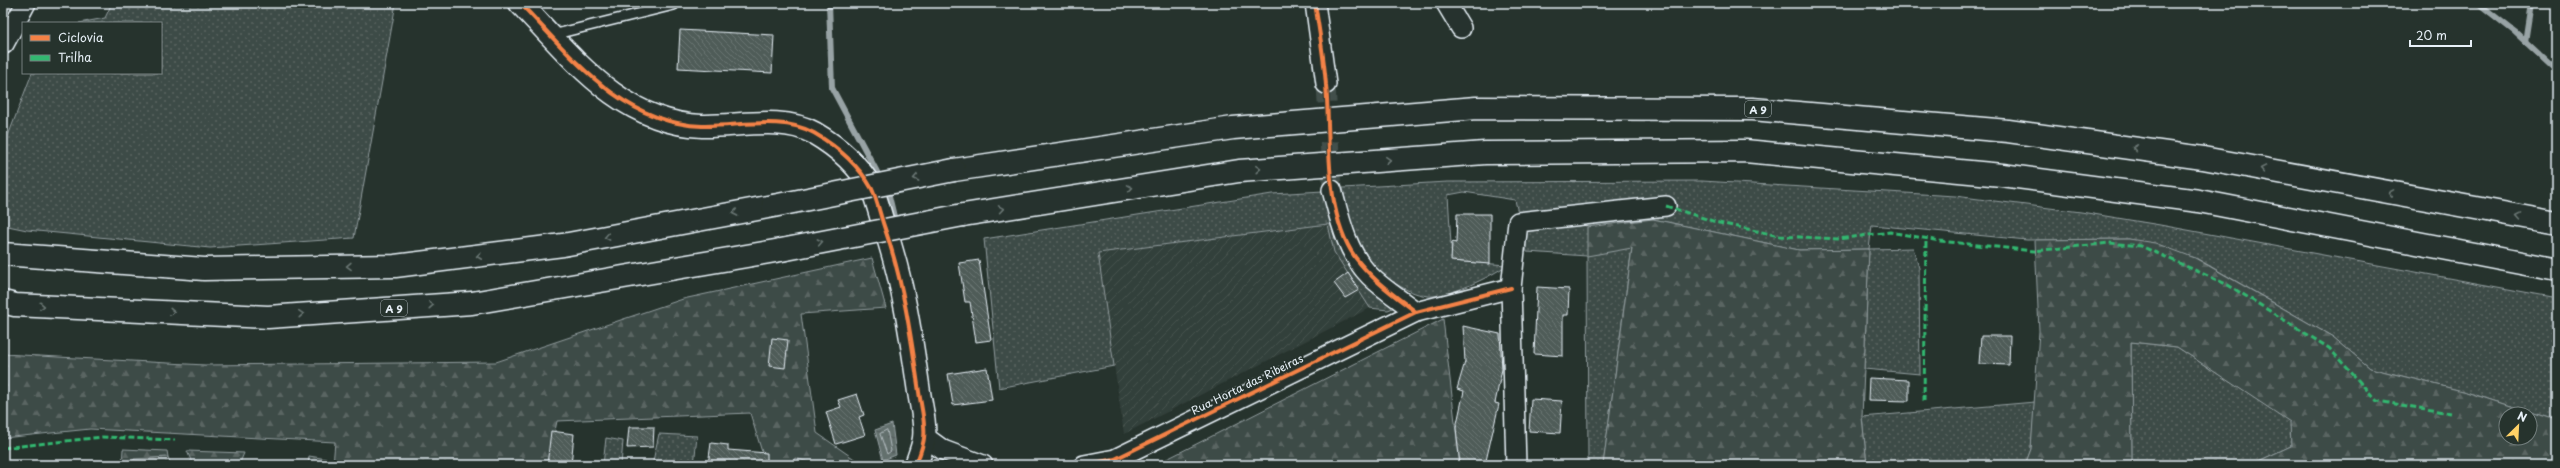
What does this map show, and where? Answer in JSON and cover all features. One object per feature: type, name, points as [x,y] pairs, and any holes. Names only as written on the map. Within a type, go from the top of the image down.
[{"type":"main road","points":[[520,3],[600,85],[623,103],[656,118],[701,126],[781,124],[796,126],[812,132],[851,160],[872,190],[896,260],[912,335],[925,437],[916,465]]},
{"type":"main road","name":"A 9","points":[[3,254],[204,269],[395,266],[563,245],[773,206],[954,170],[1233,128],[1461,110],[1752,109],[2008,131],[2203,158],[2557,223]]},
{"type":"main road","name":"A 9","points":[[3,302],[15,305],[268,317],[472,302],[781,250],[963,215],[1239,171],[1485,153],[1746,151],[2002,175],[2199,201],[2554,269]]},
{"type":"street","points":[[4,44],[26,3]]},
{"type":"street","points":[[1315,3],[1326,84]]},
{"type":"street","points":[[1446,3],[1460,28]]},
{"type":"street","points":[[1332,190],[1341,225],[1354,255],[1370,276],[1416,312]]},
{"type":"street","points":[[1516,465],[1511,288],[1518,222],[1666,206]]},
{"type":"street","name":"Rua Horta das Ribeiras","points":[[1084,465],[1115,459],[1416,312],[1511,288]]},
{"type":"street","points":[[925,437],[944,450],[983,465]]},
{"type":"lane","points":[[552,35],[674,5]]},
{"type":"shaded area","points":[[1328,224],[1334,252],[1370,308],[1124,434],[1098,253]]},
{"type":"green space","points":[[112,3],[396,3],[354,238],[210,248],[27,230],[3,225],[3,149],[32,74],[162,74],[162,22],[84,22],[105,18]]},
{"type":"green space","points":[[1702,181],[1955,196],[2081,212],[2160,225],[2557,298],[2557,421],[2538,415],[2538,406],[2510,406],[2466,392],[2370,368],[2333,337],[2196,258],[2129,239],[2027,240],[1872,225],[1869,249],[1799,250],[1653,219],[1632,247],[1603,465],[1588,465],[1587,256],[1527,252],[1515,200],[1464,192],[1448,195],[1452,261],[1507,265],[1480,281],[1446,294],[1428,296],[1419,294],[1401,287],[1384,276],[1360,248],[1353,232],[1343,188],[1447,182]]},
{"type":"green space","points":[[1323,191],[1348,265],[1356,274],[1398,306],[1388,310],[1370,308],[1334,252],[1328,224],[1098,253],[1114,366],[999,388],[984,239],[1272,194]]},
{"type":"green space","points":[[1653,219],[1799,250],[1869,249],[1862,417],[1867,465],[1603,465],[1632,248],[1587,256],[1587,227]]},
{"type":"green space","points":[[2129,239],[2155,243],[2195,258],[2333,337],[2370,368],[2466,392],[2510,406],[2498,406],[2498,446],[2538,446],[2538,415],[2557,421],[2557,465],[2250,465],[2291,446],[2290,422],[2177,347],[2131,342],[2132,465],[2025,465],[2031,449],[2039,331],[2035,240]]},
{"type":"green space","points":[[1913,248],[1919,268],[1920,374],[1864,369],[1869,249]]},
{"type":"green space","points":[[872,258],[886,308],[801,314],[817,433],[863,465],[818,465],[795,458],[791,465],[766,465],[750,413],[557,421],[548,465],[333,465],[335,442],[90,429],[3,438],[3,354],[205,365],[496,362],[683,299]]},
{"type":"green space","points":[[1443,319],[1460,465],[1155,465]]},
{"type":"green space","points":[[2131,342],[2177,347],[2291,422],[2291,446],[2250,465],[2132,465]]},
{"type":"green space","points":[[2035,402],[2031,449],[2025,465],[1867,465],[1862,417]]},
{"type":"green space","points":[[659,434],[697,436],[694,465],[653,461]]},
{"type":"green space","points":[[606,438],[623,441],[621,465],[603,465]]},
{"type":"green space","points":[[123,449],[167,451],[168,457],[134,459],[133,465],[122,465]]},
{"type":"green space","points":[[187,451],[244,453],[239,465],[193,465]]},
{"type":"green space","points":[[309,456],[333,460],[333,465],[308,465]]},
{"type":"green space","points":[[168,457],[171,465],[133,465],[134,459]]},
{"type":"water","points":[[892,424],[896,455],[883,460],[875,430]]},
{"type":"building","points":[[680,30],[774,35],[772,73],[678,68]]},
{"type":"building","points":[[1457,214],[1490,214],[1490,264],[1451,261],[1452,242],[1456,243]]},
{"type":"building","points":[[979,260],[991,340],[976,342],[970,302],[965,302],[959,263]]},
{"type":"building","points":[[1348,273],[1359,290],[1345,298],[1334,283]]},
{"type":"building","points":[[1537,287],[1569,289],[1568,315],[1563,315],[1563,356],[1534,354]]},
{"type":"building","points":[[1463,326],[1500,334],[1502,369],[1495,403],[1499,404],[1485,465],[1460,465],[1456,428],[1464,391],[1457,389],[1465,362]]},
{"type":"building","points":[[1981,336],[2010,336],[2009,365],[1979,364]]},
{"type":"building","points":[[772,338],[788,340],[785,368],[769,366]]},
{"type":"building","points":[[987,368],[992,400],[953,405],[948,374]]},
{"type":"building","points":[[1869,378],[1909,380],[1909,401],[1868,400]]},
{"type":"building","points":[[857,394],[864,415],[859,417],[865,435],[836,444],[826,412],[841,407],[838,400]]},
{"type":"building","points":[[1531,399],[1562,401],[1560,433],[1529,431]]},
{"type":"building","points":[[629,427],[654,427],[653,447],[627,448]]},
{"type":"building","points":[[551,431],[574,434],[571,465],[547,465]]},
{"type":"building","points":[[711,443],[728,445],[728,450],[767,453],[767,465],[708,465]]},
{"type":"waterway","points":[[829,3],[832,88],[889,196],[896,225]]},
{"type":"waterway","points":[[2478,3],[2515,32],[2557,71]]},
{"type":"waterway","points":[[2525,42],[2531,3]]},
{"type":"tunnel","points":[[1326,84],[1332,190]]},
{"type":"marked path","points":[[1666,206],[1719,223],[1780,236],[1839,239],[1890,232],[1940,241],[2034,251],[2109,243],[2141,246],[2228,285],[2329,348],[2377,401],[2450,413]]},
{"type":"marked path","points":[[1924,401],[1926,239]]},
{"type":"marked path","points":[[3,448],[102,437],[175,440]]},
{"type":"cycle path","points":[[520,3],[559,45],[600,84],[623,100],[647,113],[673,122],[702,126],[759,123],[788,124],[814,133],[839,150],[854,164],[872,189],[891,246],[906,308],[924,427],[922,448],[916,465]]},
{"type":"cycle path","points":[[1315,3],[1325,75],[1330,174],[1338,218],[1345,239],[1355,257],[1384,287],[1416,312]]},
{"type":"cycle path","points":[[1084,465],[1115,459],[1416,312],[1511,288]]}]
